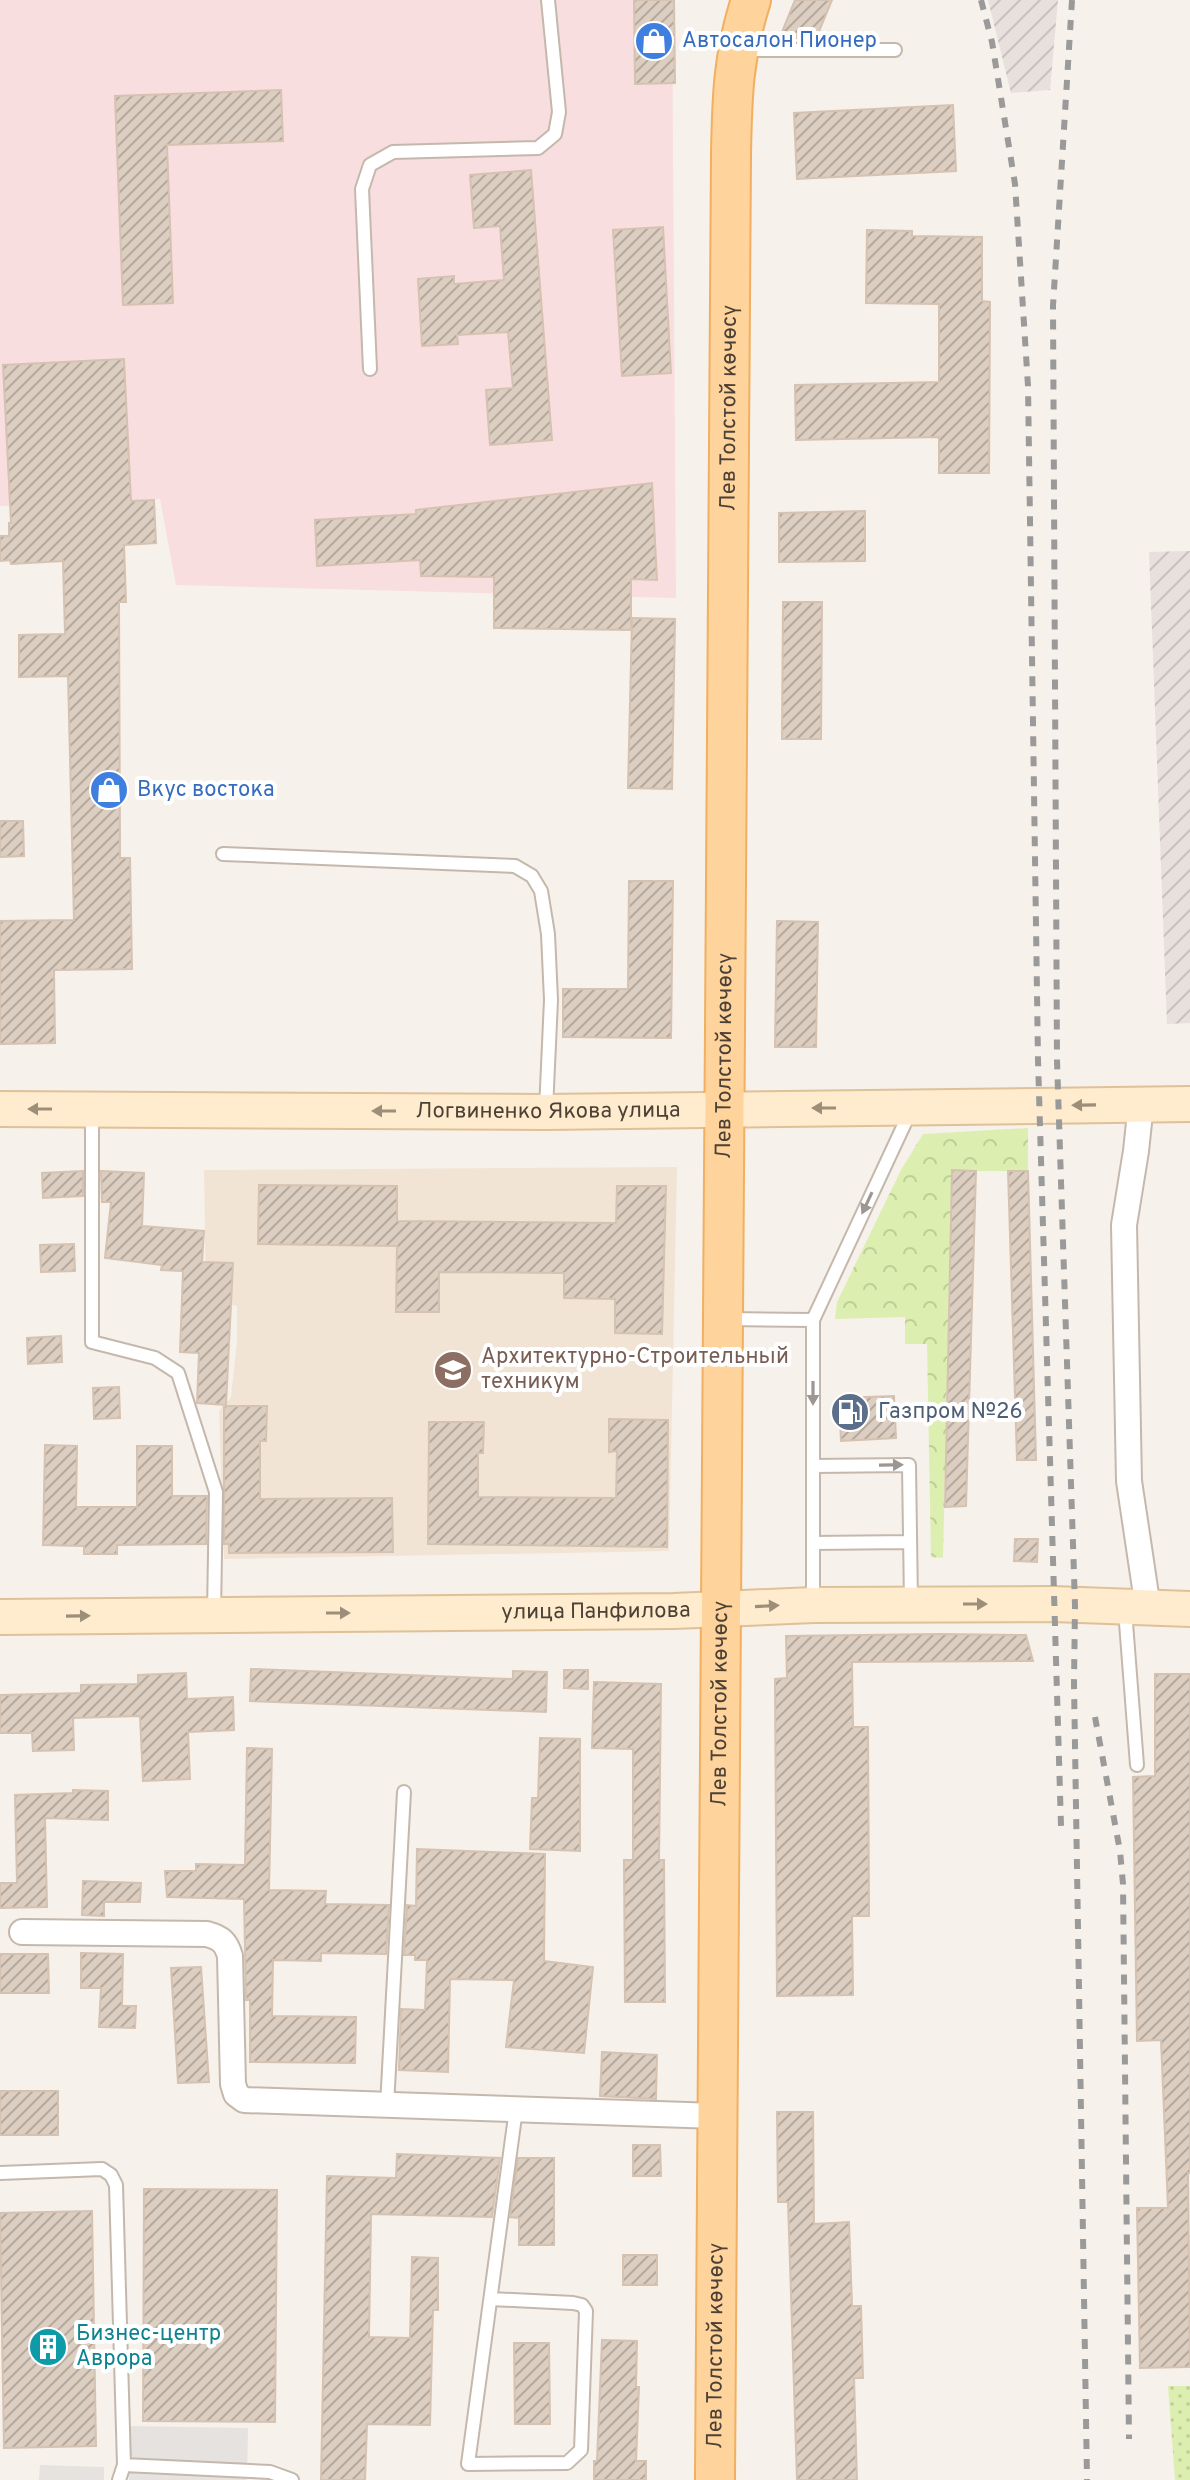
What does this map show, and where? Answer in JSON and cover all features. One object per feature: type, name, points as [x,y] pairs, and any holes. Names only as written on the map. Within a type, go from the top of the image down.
[{"type":"main road","name":"Лев Толстой көчөсү","points":[[715,2480],[732,80],[736,50],[751,0]]},
{"type":"street","points":[[1136,1607],[1129,1481],[1124,1225],[1141,1104]]},
{"type":"street","name":"Логвиненко Якова улица","points":[[0,1109],[546,1112],[1190,1104]]},
{"type":"street","name":"улица Панфилова","points":[[0,1617],[721,1610],[768,1605],[1053,1604],[1190,1609]]},
{"type":"street","points":[[22,1932],[207,1934],[226,1943],[230,1956],[233,2084],[236,2094],[244,2100],[717,2116]]},
{"type":"lane","points":[[370,369],[362,189],[370,165],[393,152],[538,148],[555,134],[559,112],[548,0]]},
{"type":"lane","points":[[736,50],[895,50]]},
{"type":"lane","points":[[223,854],[515,866],[532,876],[541,891],[548,947],[551,1000],[546,1112]]},
{"type":"lane","points":[[813,1605],[813,1320],[912,1107]]},
{"type":"lane","points":[[92,1109],[92,1342],[155,1358],[178,1373],[216,1492],[214,1614]]},
{"type":"lane","points":[[722,1319],[813,1320]]},
{"type":"lane","points":[[813,1466],[909,1465],[911,1605]]},
{"type":"lane","points":[[813,1543],[910,1542]]},
{"type":"lane","points":[[1136,1607],[1137,1765]]},
{"type":"lane","points":[[387,2106],[404,1792]]},
{"type":"lane","points":[[467,2480],[516,2109]]},
{"type":"lane","points":[[0,2173],[102,2169],[111,2175],[116,2185],[124,2465],[119,2480]]},
{"type":"lane","points":[[468,2464],[567,2463],[581,2450],[586,2311],[582,2305],[573,2303],[491,2299]]},
{"type":"lane","points":[[124,2465],[225,2475],[270,2472],[292,2480]]},
{"type":"shaded area","points":[[0,0],[672,0],[676,598],[176,585],[160,499],[0,506]]},
{"type":"shaded area","points":[[988,0],[1058,0],[1050,90],[1011,93]]},
{"type":"shaded area","points":[[1190,551],[1190,1023],[1167,1024],[1149,552]]},
{"type":"shaded area","name":"Архитектурно-Строительный техникум","points":[[677,1167],[669,1551],[224,1559],[219,1411],[231,1397],[237,1306],[206,1300],[204,1170]]},
{"type":"shaded area","points":[[130,2426],[248,2428],[247,2480],[129,2480]]},
{"type":"shaded area","points":[[40,2465],[104,2467],[104,2480],[39,2480]]},
{"type":"green space","points":[[1028,1128],[1028,1171],[952,1171],[943,1558],[931,1557],[927,1344],[905,1344],[905,1317],[835,1319],[837,1302],[901,1170],[923,1134]]},
{"type":"green space","points":[[1168,2386],[1190,2386],[1190,2480],[1175,2480]]},
{"type":"building","name":"Автосалон Пионер","points":[[634,0],[674,0],[675,83],[635,84]]},
{"type":"building","points":[[795,0],[832,0],[815,41],[804,41],[782,32]]},
{"type":"building","points":[[281,90],[283,141],[167,145],[173,303],[123,305],[115,96]]},
{"type":"building","points":[[953,105],[956,171],[797,179],[794,113]]},
{"type":"building","points":[[531,170],[552,440],[490,445],[486,390],[513,388],[508,332],[457,335],[458,344],[422,346],[418,279],[454,276],[454,284],[504,280],[500,226],[474,228],[470,175]]},
{"type":"building","points":[[663,227],[671,373],[622,376],[613,230]]},
{"type":"building","points":[[867,230],[912,231],[912,236],[982,237],[982,301],[990,302],[989,473],[939,473],[939,437],[796,440],[795,385],[939,382],[939,304],[866,303]]},
{"type":"building","points":[[124,359],[131,501],[154,500],[156,543],[124,545],[126,602],[119,602],[120,858],[130,858],[132,969],[54,970],[55,1043],[0,1044],[0,921],[74,920],[68,676],[19,677],[19,635],[65,634],[63,561],[11,564],[10,560],[0,561],[0,536],[9,536],[11,523],[3,365]]},
{"type":"building","points":[[652,483],[657,580],[631,579],[631,630],[494,628],[494,577],[421,576],[420,560],[317,566],[315,520],[416,514],[416,510]]},
{"type":"building","points":[[865,511],[865,561],[779,562],[779,513]]},
{"type":"building","points":[[783,602],[822,602],[821,739],[782,739]]},
{"type":"building","points":[[632,618],[675,619],[672,789],[628,788]]},
{"type":"building","points":[[0,821],[23,821],[24,856],[0,857]]},
{"type":"building","points":[[629,881],[673,881],[671,1038],[563,1037],[563,989],[628,989]]},
{"type":"building","points":[[777,921],[818,922],[816,1047],[775,1047]]},
{"type":"building","points":[[952,1170],[976,1171],[966,1506],[945,1507]]},
{"type":"building","points":[[83,1171],[83,1196],[43,1198],[42,1173]]},
{"type":"building","points":[[101,1171],[144,1173],[142,1226],[204,1231],[202,1262],[233,1263],[226,1405],[197,1403],[199,1353],[180,1352],[183,1271],[161,1270],[162,1265],[105,1258],[111,1202],[102,1202]]},
{"type":"building","points":[[1008,1171],[1028,1171],[1036,1460],[1017,1460]]},
{"type":"building","points":[[259,1185],[397,1186],[397,1221],[616,1223],[617,1186],[666,1186],[662,1334],[615,1333],[615,1299],[564,1298],[564,1273],[439,1272],[439,1312],[396,1312],[397,1246],[258,1244]]},
{"type":"building","points":[[74,1244],[75,1271],[41,1272],[40,1245]]},
{"type":"building","points":[[61,1336],[62,1362],[28,1364],[27,1338]]},
{"type":"building","points":[[119,1387],[120,1418],[94,1419],[93,1388]]},
{"type":"building","points":[[894,1396],[896,1438],[841,1441],[839,1398]]},
{"type":"building","points":[[224,1406],[267,1406],[266,1441],[260,1441],[260,1499],[392,1498],[393,1552],[229,1553],[229,1544],[224,1544]]},
{"type":"building","points":[[609,1419],[668,1420],[667,1547],[428,1544],[429,1422],[484,1422],[483,1453],[478,1453],[478,1497],[616,1498],[617,1451],[609,1452]]},
{"type":"building","points":[[45,1445],[77,1446],[76,1507],[137,1507],[137,1446],[172,1446],[172,1496],[207,1496],[206,1544],[117,1545],[117,1554],[84,1554],[84,1546],[43,1545]]},
{"type":"building","points":[[1015,1539],[1038,1539],[1037,1562],[1014,1561]]},
{"type":"building","points":[[1026,1635],[1033,1661],[852,1662],[853,1727],[868,1727],[869,1916],[852,1916],[853,1995],[777,1996],[775,1679],[787,1678],[786,1636]]},
{"type":"building","points":[[251,1669],[513,1679],[513,1671],[547,1672],[546,1712],[250,1701]]},
{"type":"building","points":[[564,1670],[588,1670],[588,1689],[564,1688]]},
{"type":"building","points":[[186,1673],[187,1699],[233,1697],[234,1730],[188,1732],[190,1779],[143,1781],[140,1716],[73,1718],[74,1750],[33,1751],[32,1733],[0,1733],[0,1695],[81,1693],[81,1685],[138,1684],[138,1675]]},
{"type":"building","points":[[1155,1674],[1190,1674],[1190,2367],[1140,2368],[1137,2208],[1168,2208],[1161,2040],[1137,2041],[1133,1777],[1155,1776]]},
{"type":"building","points":[[594,1682],[661,1684],[659,1860],[664,1860],[665,2002],[625,2002],[624,1860],[633,1860],[633,1749],[592,1748]]},
{"type":"building","points":[[540,1738],[580,1739],[580,1851],[530,1849],[532,1798],[538,1798]]},
{"type":"building","points":[[247,1748],[272,1749],[269,1890],[326,1891],[325,1904],[389,1905],[386,1954],[321,1953],[321,1961],[273,1960],[272,2016],[356,2017],[355,2063],[250,2062],[244,1899],[167,1897],[165,1871],[196,1871],[196,1864],[245,1865]]},
{"type":"building","points":[[73,1790],[108,1791],[108,1820],[45,1818],[47,1907],[0,1908],[0,1883],[17,1883],[15,1795],[73,1793]]},
{"type":"building","points":[[417,1849],[545,1854],[544,1961],[593,1967],[584,2053],[506,2047],[514,1980],[450,1979],[448,2072],[399,2070],[401,2009],[425,2010],[427,1960],[415,1960],[415,1955],[404,1955],[407,1905],[416,1906]]},
{"type":"building","points":[[83,1881],[141,1883],[140,1902],[104,1902],[104,1916],[82,1915]]},
{"type":"building","points":[[81,1953],[123,1954],[122,2006],[136,2006],[135,2028],[99,2027],[101,1988],[81,1988]]},
{"type":"building","points":[[0,1954],[48,1954],[49,1993],[0,1993]]},
{"type":"building","points":[[201,1967],[209,2082],[178,2083],[171,1968]]},
{"type":"building","points":[[602,2052],[657,2055],[656,2099],[600,2096]]},
{"type":"building","points":[[0,2091],[58,2091],[58,2135],[0,2135]]},
{"type":"building","points":[[777,2112],[813,2112],[814,2224],[849,2222],[852,2306],[861,2306],[863,2378],[854,2378],[857,2480],[797,2480],[788,2202],[778,2202]]},
{"type":"building","points":[[633,2145],[660,2145],[661,2176],[633,2176]]},
{"type":"building","points":[[397,2154],[500,2158],[492,2217],[371,2214],[369,2337],[410,2338],[412,2257],[438,2258],[438,2310],[433,2310],[430,2425],[367,2424],[365,2480],[321,2480],[327,2176],[396,2178]]},
{"type":"building","points":[[518,2158],[554,2158],[554,2245],[519,2245],[519,2218],[510,2217]]},
{"type":"building","points":[[144,2189],[277,2190],[275,2422],[143,2421]]},
{"type":"building","name":"Бизнес-центр Аврора","points":[[92,2211],[96,2446],[4,2448],[0,2213]]},
{"type":"building","points":[[623,2255],[657,2255],[657,2285],[623,2285]]},
{"type":"building","points":[[602,2340],[637,2341],[636,2461],[646,2461],[646,2480],[594,2480]]},
{"type":"building","points":[[514,2343],[549,2343],[550,2424],[515,2424]]},
{"type":"railway","points":[[981,0],[992,42],[1015,184],[1028,386],[1038,1060],[1061,1826]]},
{"type":"railway","points":[[1072,0],[1053,306],[1057,1060],[1075,1605],[1087,2480]]},
{"type":"railway","points":[[1095,1717],[1120,1851],[1123,1884],[1129,2439]]},
{"type":"place","name":"Автосалон Пионер","points":[[654,41]]},
{"type":"place","name":"Вкус востока","points":[[109,790]]},
{"type":"place","name":"Архитектурно-Строительный техникум","points":[[453,1370]]},
{"type":"place","name":"Газпром №26","points":[[850,1412]]},
{"type":"place","name":"Бизнес-центр Аврора","points":[[48,2347]]}]
